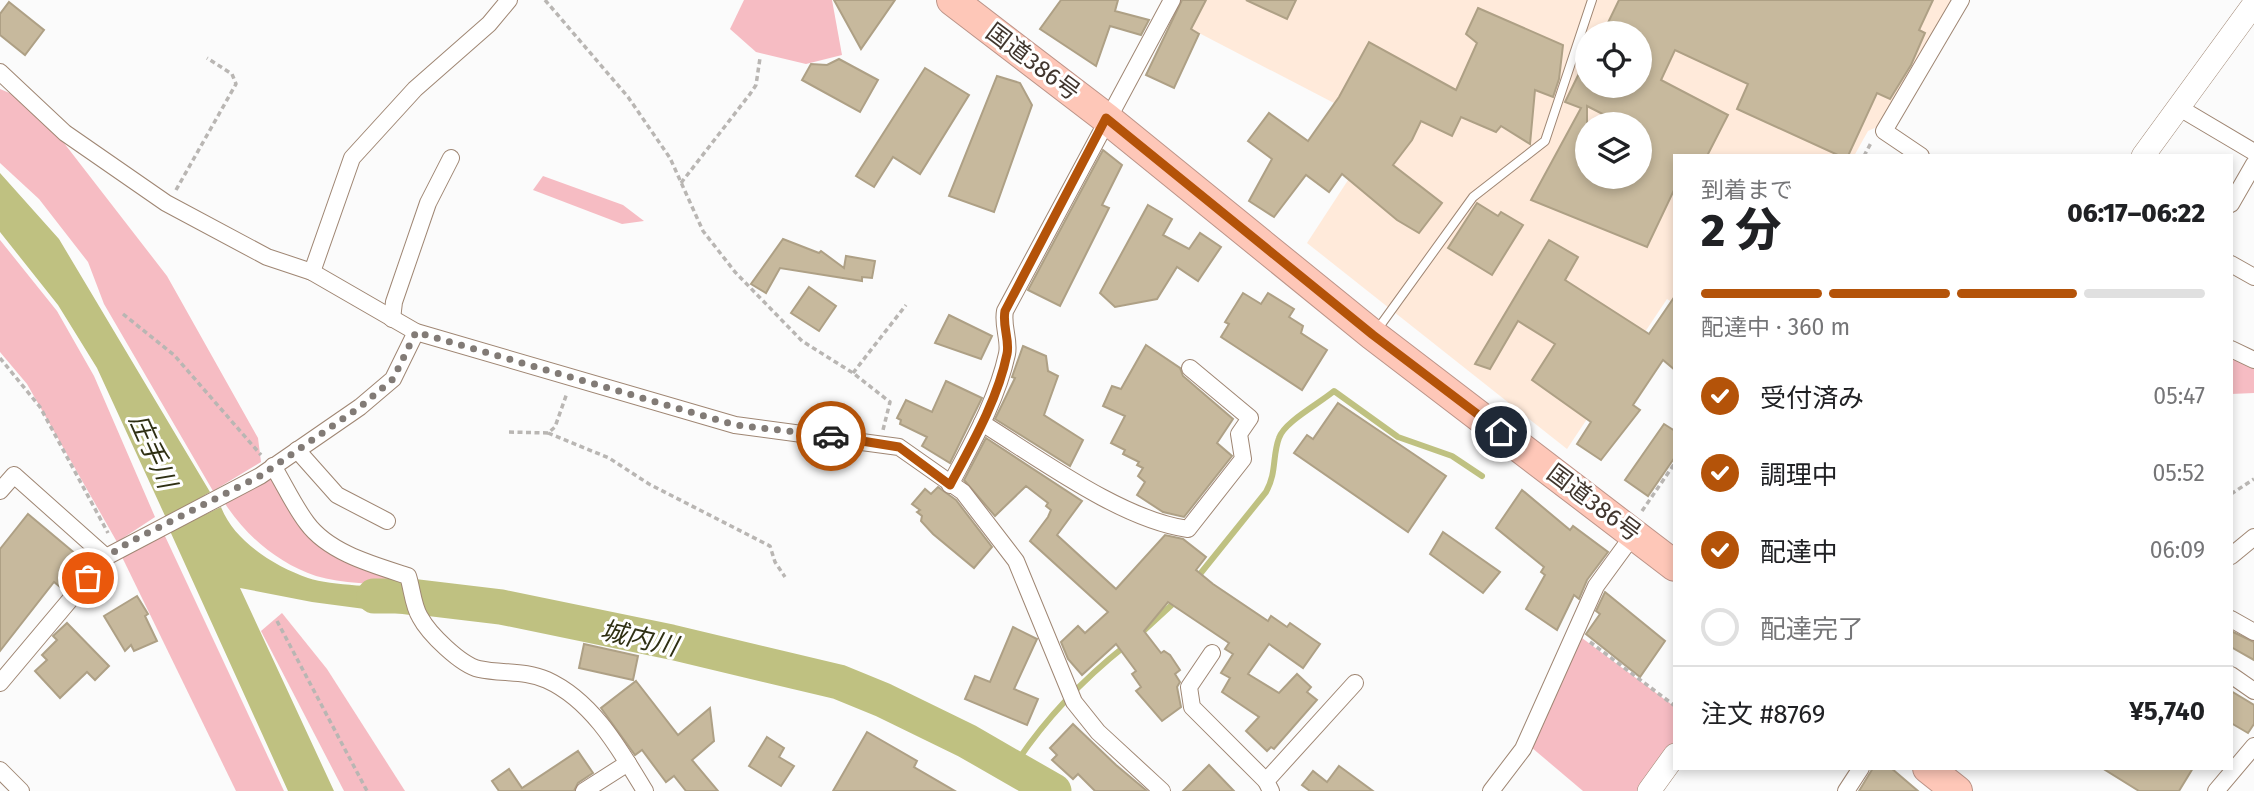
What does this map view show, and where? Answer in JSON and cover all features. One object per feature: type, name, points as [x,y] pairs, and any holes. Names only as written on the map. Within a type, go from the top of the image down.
[{"type":"highway","name":"国道386号","points":[[952,0],[1106,118],[1373,335],[1673,564]]},
{"type":"highway","points":[[1931,770],[1957,791]]},
{"type":"street","points":[[312,272],[352,158],[415,89],[489,24],[509,0]]},
{"type":"street","points":[[950,485],[982,424],[1008,351],[1004,317],[1106,118],[1172,0]]},
{"type":"street","points":[[1918,154],[1884,131],[1961,0]]},
{"type":"street","points":[[2144,154],[2254,4],[2247,0]]},
{"type":"street","points":[[0,72],[65,133],[169,204],[267,257],[312,272],[416,332],[735,425],[880,442],[899,447],[963,492],[1016,561],[1070,695],[1098,732],[1162,791]]},
{"type":"street","points":[[2178,107],[2254,152]]},
{"type":"street","points":[[392,319],[394,302],[428,204],[451,158]]},
{"type":"street","points":[[2233,201],[2254,164]]},
{"type":"street","points":[[2233,265],[2254,277]]},
{"type":"street","points":[[0,683],[117,550],[260,476],[360,407],[393,379],[416,332]]},
{"type":"street","points":[[2233,349],[2254,360]]},
{"type":"street","points":[[982,424],[1081,484],[1160,526],[1188,530],[1243,459],[1239,434],[1250,418],[1190,368]]},
{"type":"street","points":[[297,450],[337,495],[387,521]]},
{"type":"street","points":[[273,466],[307,524],[329,544],[376,566],[408,576],[419,617],[464,666],[519,672],[546,680],[565,690],[590,710],[645,791]]},
{"type":"street","points":[[0,491],[14,475],[117,550]]},
{"type":"street","points":[[1491,791],[1522,749],[1596,586],[1631,531]]},
{"type":"street","points":[[2233,554],[2254,537]]},
{"type":"street","points":[[2233,620],[2254,632]]},
{"type":"street","points":[[1212,653],[1189,687],[1192,707],[1269,786],[1355,683]]},
{"type":"street","points":[[2233,676],[2254,691]]},
{"type":"street","points":[[2216,791],[2254,746]]},
{"type":"street","points":[[1648,791],[1673,758]]},
{"type":"street","points":[[584,791],[628,763]]},
{"type":"street","points":[[0,770],[21,791]]},
{"type":"street","points":[[1846,791],[1860,770]]},
{"type":"lane","points":[[1373,335],[1473,197],[1545,141],[1592,0]]},
{"type":"path","points":[[545,0],[628,97],[670,158],[703,231],[735,272],[802,341],[853,373],[890,402],[880,442]]},
{"type":"path","points":[[169,204],[236,84],[232,74],[207,58]]},
{"type":"path","points":[[681,183],[756,85],[760,58]]},
{"type":"path","points":[[853,373],[906,305]]},
{"type":"path","points":[[123,314],[174,355],[273,466]]},
{"type":"path","points":[[0,358],[40,407],[117,550]]},
{"type":"path","points":[[548,433],[555,427],[573,378]]},
{"type":"path","points":[[509,432],[548,433],[609,458],[649,484],[770,546],[785,577]]},
{"type":"path","points":[[1631,531],[1673,467]]},
{"type":"path","points":[[2233,493],[2254,479]]},
{"type":"path","points":[[278,621],[367,791]]},
{"type":"path","points":[[1575,631],[1673,704]]},
{"type":"shaded area","points":[[744,0],[832,0],[842,55],[806,64],[756,52],[730,29]]},
{"type":"shaded area","points":[[1185,0],[1952,0],[1879,126],[1868,131],[1855,154],[1673,154],[1673,303],[1667,299],[1567,449],[1307,243],[1382,128],[1174,20]]},
{"type":"shaded area","points":[[0,89],[19,97],[64,143],[167,276],[258,438],[261,462],[213,491],[104,304],[88,262],[39,199],[0,163]]},
{"type":"shaded area","points":[[543,176],[623,205],[644,221],[622,224],[533,190]]},
{"type":"shaded area","points":[[0,240],[57,311],[94,376],[155,517],[117,542],[27,384],[0,352]]},
{"type":"shaded area","points":[[2233,353],[2254,364],[2254,393],[2233,394]]},
{"type":"shaded area","points":[[271,477],[301,524],[397,579],[403,586],[326,579],[275,556],[242,526],[224,502]]},
{"type":"shaded area","points":[[164,534],[284,791],[236,791],[122,557]]},
{"type":"shaded area","points":[[282,613],[327,669],[405,791],[344,791],[261,631]]},
{"type":"shaded area","points":[[1582,638],[1673,706],[1673,743],[1638,791],[1583,791],[1531,747]]},
{"type":"water","name":"庄手川","points":[[0,173],[59,239],[210,492],[166,518],[97,368],[58,305],[0,232]]},
{"type":"water","points":[[221,507],[235,531],[245,541],[269,559],[295,573],[330,583],[407,589],[410,615],[312,602],[240,588],[334,791],[288,791],[170,531]]},
{"type":"building","points":[[834,0],[895,0],[861,49]]},
{"type":"building","points":[[1061,0],[1118,0],[1115,11],[1149,20],[1141,35],[1110,26],[1096,66],[1040,29]]},
{"type":"building","points":[[1182,0],[1206,0],[1191,29],[1199,34],[1174,88],[1146,75]]},
{"type":"building","points":[[1246,0],[1296,0],[1287,19]]},
{"type":"building","points":[[1619,0],[1933,0],[1919,30],[1925,33],[1911,65],[1890,99],[1877,93],[1849,154],[1836,154],[1737,109],[1748,84],[1675,50],[1661,80],[1728,115],[1708,154],[1673,154],[1673,192],[1647,247],[1531,200],[1575,119],[1575,189],[1652,189],[1652,112],[1599,112],[1587,106],[1587,112],[1579,112],[1581,108],[1565,102],[1575,82],[1575,98],[1652,98],[1652,21],[1609,21]]},
{"type":"building","points":[[9,2],[44,30],[25,55],[0,35],[0,14]]},
{"type":"building","points":[[1478,8],[1563,45],[1559,79],[1553,97],[1535,90],[1530,144],[1501,126],[1496,132],[1461,117],[1452,136],[1421,121],[1412,140],[1393,165],[1442,203],[1419,233],[1397,220],[1342,174],[1329,192],[1306,175],[1274,217],[1249,201],[1272,159],[1248,141],[1269,113],[1308,141],[1339,97],[1369,42],[1456,90],[1477,43],[1466,34]]},
{"type":"building","points":[[839,59],[878,80],[860,112],[802,80],[811,64],[827,65]]},
{"type":"building","points":[[925,68],[969,95],[920,174],[893,157],[874,187],[856,176]]},
{"type":"building","points":[[997,76],[1020,83],[1032,105],[994,212],[949,196]]},
{"type":"building","points":[[1103,150],[1122,165],[1102,205],[1109,208],[1060,306],[1028,290]]},
{"type":"building","points":[[1477,203],[1498,216],[1501,212],[1523,225],[1492,275],[1448,248]]},
{"type":"building","points":[[1148,205],[1172,219],[1163,235],[1189,249],[1200,233],[1221,247],[1198,281],[1177,267],[1157,299],[1115,307],[1100,293]]},
{"type":"building","points":[[783,239],[819,253],[821,251],[844,268],[846,256],[875,261],[872,278],[862,277],[862,281],[780,268],[766,293],[751,284]]},
{"type":"building","points":[[1549,240],[1578,257],[1565,280],[1649,334],[1673,299],[1673,368],[1663,360],[1633,405],[1640,410],[1601,460],[1577,444],[1591,422],[1532,380],[1555,344],[1518,321],[1490,369],[1475,364]]},
{"type":"building","points":[[809,287],[836,306],[819,331],[791,313]]},
{"type":"building","points":[[1243,293],[1261,304],[1268,293],[1294,309],[1289,317],[1303,326],[1301,333],[1327,350],[1302,390],[1221,337],[1229,324],[1225,322]]},
{"type":"building","points":[[949,315],[992,336],[981,359],[935,343]]},
{"type":"building","points":[[1146,345],[1180,368],[1183,376],[1233,419],[1217,443],[1232,456],[1184,517],[1163,512],[1137,495],[1145,482],[1138,476],[1143,468],[1137,465],[1139,462],[1123,454],[1125,450],[1111,443],[1125,416],[1103,406],[1112,386],[1121,389]]},
{"type":"building","points":[[1023,346],[1046,356],[1048,371],[1058,376],[1044,415],[1083,440],[1070,466],[995,419],[1015,378],[1012,377]]},
{"type":"building","points":[[946,381],[982,398],[950,463],[922,446],[927,437],[900,424],[901,420],[897,418],[906,400],[932,412]]},
{"type":"building","points":[[1338,403],[1446,476],[1408,532],[1294,453],[1307,435],[1313,439]]},
{"type":"building","points":[[1664,424],[1673,430],[1673,460],[1648,496],[1625,480]]},
{"type":"building","points":[[986,438],[1082,501],[1057,535],[1116,589],[1165,535],[1183,539],[1206,557],[1196,570],[1213,584],[1268,621],[1271,616],[1287,627],[1290,623],[1320,644],[1303,668],[1269,644],[1248,674],[1279,693],[1297,674],[1311,687],[1307,692],[1317,700],[1274,749],[1271,747],[1267,751],[1246,731],[1259,717],[1222,692],[1230,678],[1221,673],[1233,654],[1225,649],[1229,643],[1168,602],[1144,631],[1161,653],[1164,651],[1170,655],[1180,670],[1175,674],[1180,682],[1177,687],[1181,707],[1162,721],[1136,691],[1141,687],[1132,674],[1136,671],[1116,644],[1082,675],[1068,659],[1061,642],[1078,626],[1085,633],[1108,612],[1030,541],[1048,517],[1051,510],[1046,506],[1048,503],[1026,486],[995,516],[964,480]]},
{"type":"building","points":[[938,487],[956,500],[992,547],[974,568],[933,534],[921,521],[922,516],[917,512],[920,510],[912,504],[925,489],[931,494]]},
{"type":"building","points":[[1522,490],[1570,530],[1573,526],[1608,552],[1587,580],[1579,599],[1574,595],[1557,630],[1526,609],[1545,575],[1541,572],[1544,567],[1496,528]]},
{"type":"building","points":[[28,514],[83,560],[80,563],[83,568],[64,590],[54,582],[0,651],[0,549]]},
{"type":"building","points":[[1443,532],[1500,572],[1483,593],[1430,554]]},
{"type":"building","points":[[1605,592],[1665,641],[1640,677],[1586,634],[1600,614],[1596,611]]},
{"type":"building","points":[[137,596],[148,614],[145,616],[157,641],[134,651],[131,645],[125,651],[104,616]]},
{"type":"building","points":[[67,623],[109,666],[95,680],[87,672],[60,698],[35,671],[47,660],[42,655],[57,640],[53,636]]},
{"type":"building","points":[[1013,627],[1037,639],[1014,689],[1038,699],[1027,725],[965,699],[975,676],[990,682]]},
{"type":"building","points":[[2233,632],[2254,642],[2254,660],[2233,648]]},
{"type":"building","points":[[584,644],[638,656],[633,680],[579,668]]},
{"type":"building","points":[[636,681],[678,735],[710,708],[714,741],[692,760],[718,791],[686,791],[674,776],[666,782],[642,750],[635,755],[601,708]]},
{"type":"building","points":[[2233,692],[2254,705],[2254,724],[2248,733],[2233,724]]},
{"type":"building","points":[[1073,724],[1147,791],[1095,791],[1078,774],[1073,779],[1052,760],[1057,755],[1050,748]]},
{"type":"building","points":[[867,732],[917,761],[914,767],[955,791],[833,791]]},
{"type":"building","points":[[767,737],[784,748],[779,757],[794,766],[781,786],[749,766]]},
{"type":"building","points":[[578,751],[593,773],[578,783],[574,791],[499,791],[492,781],[509,769],[522,788]]},
{"type":"building","points":[[1209,765],[1234,791],[1183,791]]},
{"type":"building","points":[[1339,766],[1373,791],[1310,791],[1302,785],[1313,771],[1327,782]]},
{"type":"building","points":[[1872,770],[1893,770],[1918,791],[1859,791]]},
{"type":"building","points":[[2105,770],[2192,770],[2179,791],[2139,791]]},
{"type":"waterway","points":[[1196,579],[1266,492],[1272,478],[1277,445],[1282,432],[1295,419],[1334,391],[1398,437],[1452,456],[1482,476]]},
{"type":"waterway","name":"城内川","points":[[374,596],[409,596],[501,607],[671,642],[839,682],[967,741],[1054,791]]},
{"type":"waterway","points":[[1139,635],[1177,600]]},
{"type":"waterway","points":[[1014,766],[1038,732],[1065,702],[1125,646]]},
{"type":"way so far","points":[[88,578],[106,557],[128,543],[260,476],[360,407],[393,379],[416,332],[735,425],[831,436]]},
{"type":"route","points":[[831,436],[899,447],[950,485],[982,424],[1008,351],[1002,324],[1005,311],[1106,118],[1373,335],[1501,432]]}]
